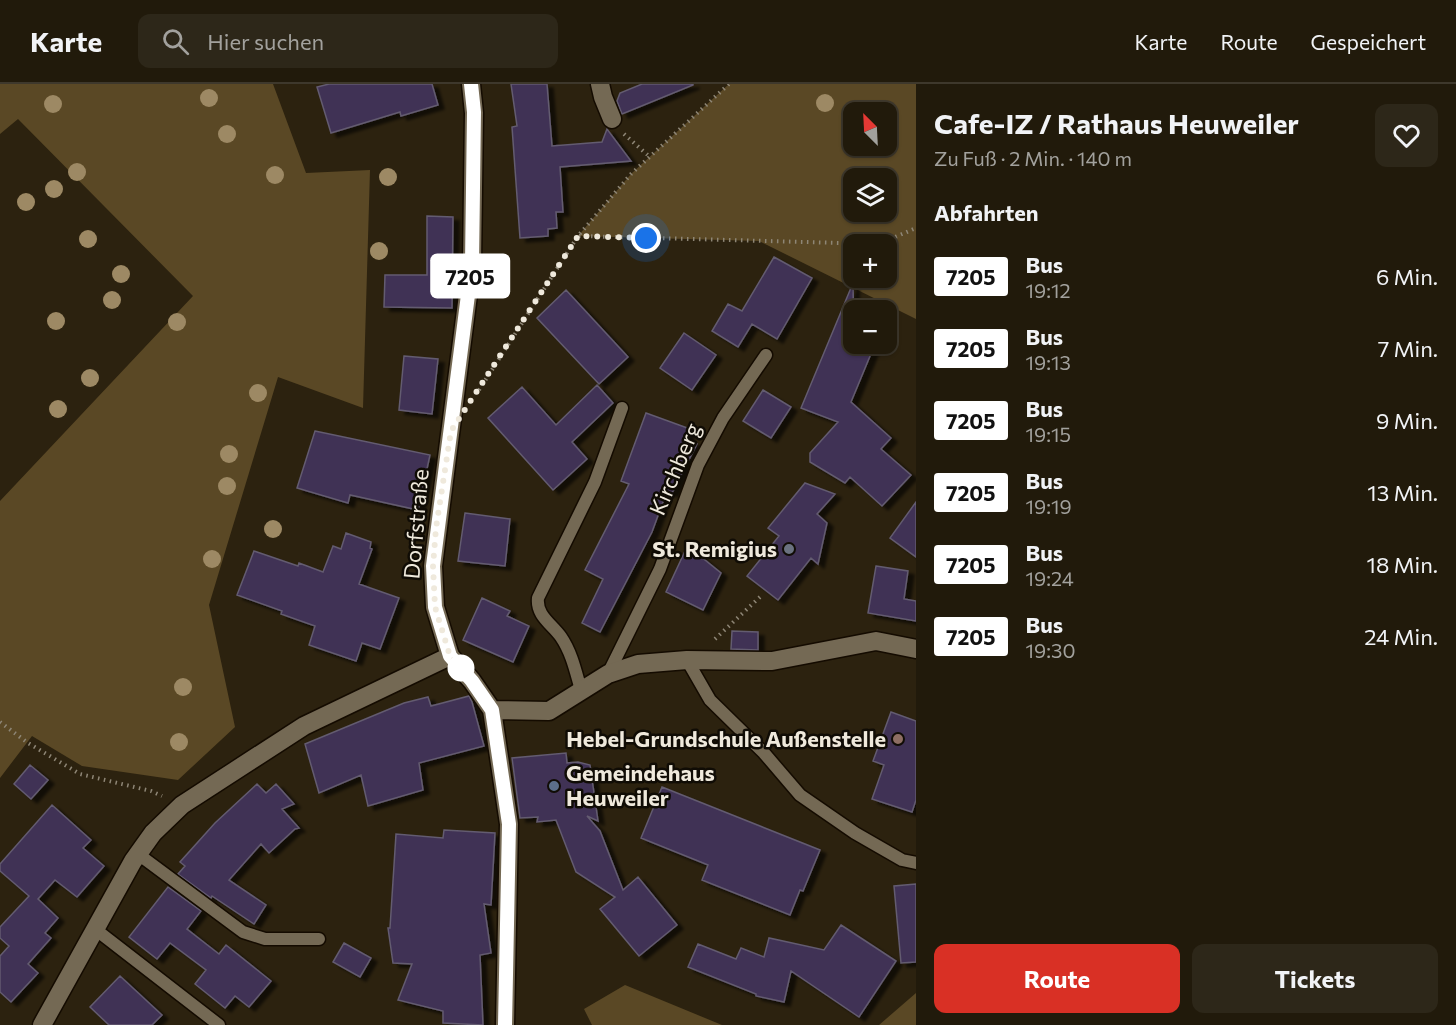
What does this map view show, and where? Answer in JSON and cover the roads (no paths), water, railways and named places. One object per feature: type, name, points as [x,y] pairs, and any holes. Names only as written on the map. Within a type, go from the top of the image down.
[{"type":"street","name":"Dorfstraße","points":[[471,84],[474,112],[472,264],[433,566],[435,607],[450,656],[472,681],[492,710],[509,824],[506,1025]]},
{"type":"street","points":[[600,84],[612,119]]},
{"type":"street","points":[[492,710],[549,711],[608,674],[638,664],[687,660],[772,661],[876,641],[916,649]]},
{"type":"street","points":[[42,1025],[138,854],[153,833],[182,805],[304,726],[450,656]]},
{"type":"lane","name":"Kirchberg","points":[[608,674],[660,569],[698,465],[723,418],[766,355]]},
{"type":"lane","points":[[581,690],[568,650],[561,637],[540,613],[537,607],[538,598],[595,482],[622,408]]},
{"type":"lane","points":[[687,660],[710,700],[764,753],[800,795],[855,833],[902,860],[916,863]]},
{"type":"lane","points":[[138,854],[243,932],[265,939],[319,939]]},
{"type":"lane","points":[[95,928],[219,1025]]},
{"type":"place","name":"St. Remigius","points":[[789,549]]},
{"type":"place","name":"Hebel-Grundschule Außenstelle","points":[[898,739]]},
{"type":"place","name":"Gemeindehaus Heuweiler","points":[[554,786]]}]
